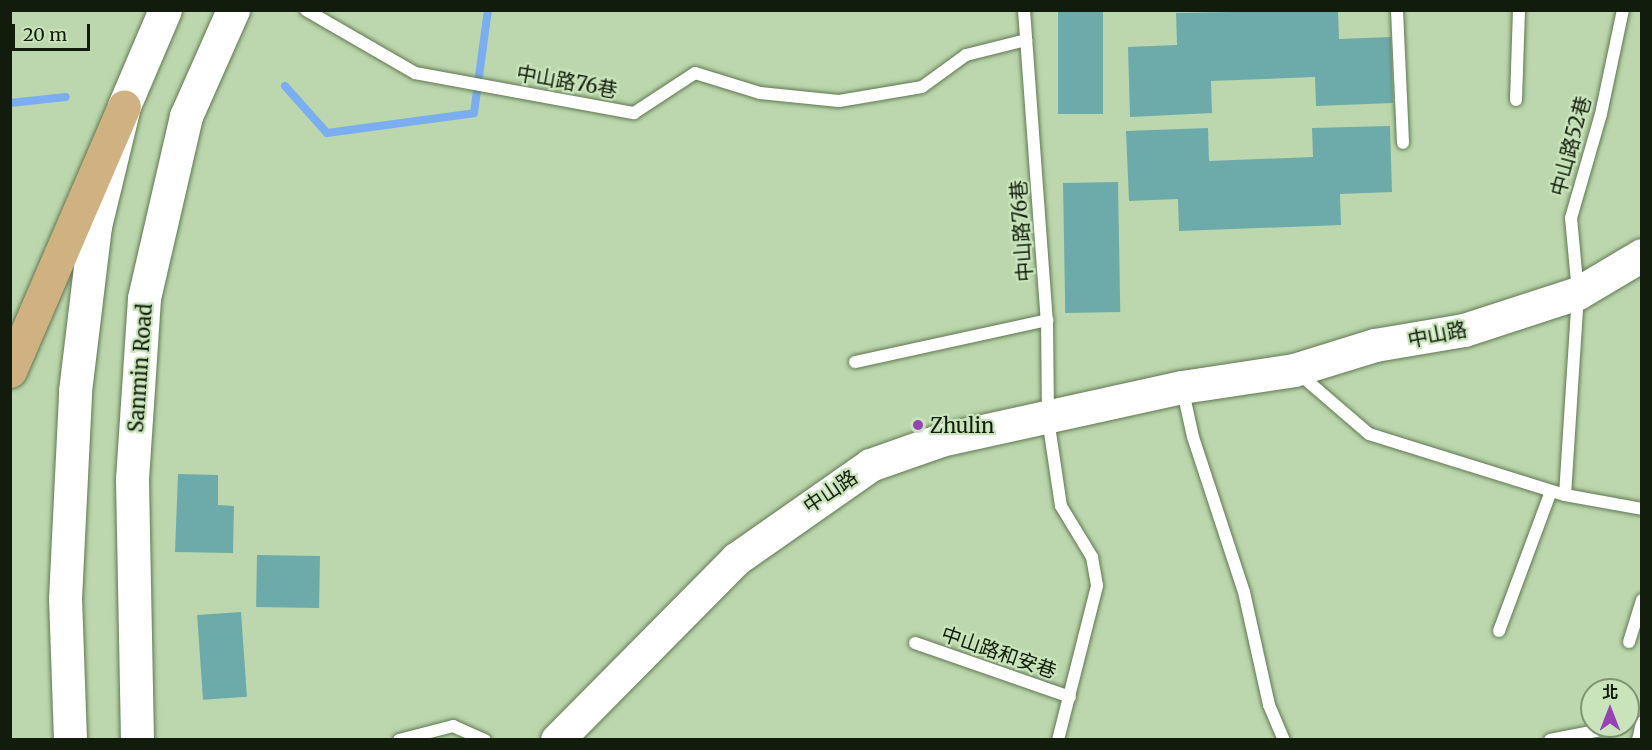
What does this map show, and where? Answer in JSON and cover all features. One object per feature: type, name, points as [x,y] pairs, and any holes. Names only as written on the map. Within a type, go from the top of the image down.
[{"type":"main road","points":[[10,371],[124,106]]},
{"type":"street","points":[[69,740],[65,599],[75,391],[95,226],[124,106],[165,10]]},
{"type":"street","name":"Sanmin Road","points":[[137,740],[132,479],[144,298],[186,116],[233,10]]},
{"type":"street","name":"中山路","points":[[557,740],[736,559],[870,465],[941,440],[1048,419],[1182,387],[1293,370],[1375,345],[1464,330],[1578,293],[1641,255]]},
{"type":"lane","name":"中山路76巷","points":[[306,10],[415,73],[634,113],[695,73],[760,93],[839,101],[922,87],[966,55],[1026,40]]},
{"type":"lane","name":"中山路76巷","points":[[1024,10],[1047,320],[1048,419]]},
{"type":"lane","points":[[1397,10],[1403,142]]},
{"type":"lane","points":[[1516,100],[1519,10]]},
{"type":"lane","name":"中山路52巷","points":[[1578,293],[1571,218],[1601,114],[1623,10]]},
{"type":"lane","points":[[1565,495],[1578,293]]},
{"type":"lane","points":[[855,362],[1047,320]]},
{"type":"lane","points":[[1293,370],[1369,435],[1565,495],[1641,509]]},
{"type":"lane","points":[[1182,387],[1193,437],[1244,592],[1269,705],[1284,740]]},
{"type":"lane","name":"中山路和安巷","points":[[1048,419],[1061,506],[1092,557],[1096,586],[1058,740]]},
{"type":"lane","points":[[1499,631],[1551,491]]},
{"type":"lane","points":[[1629,642],[1641,600]]},
{"type":"lane","name":"中山路和安巷","points":[[915,643],[1070,697]]},
{"type":"lane","points":[[1638,740],[1641,722]]},
{"type":"lane","points":[[399,740],[453,726],[485,740]]},
{"type":"lane","points":[[1550,740],[1580,734]]},
{"type":"building","points":[[1058,10],[1103,10],[1103,114],[1058,114]]},
{"type":"building","points":[[1338,10],[1339,39],[1391,37],[1393,103],[1316,106],[1315,77],[1211,81],[1212,113],[1130,117],[1128,47],[1177,45],[1176,13]]},
{"type":"building","points":[[1390,126],[1392,192],[1340,194],[1341,225],[1179,231],[1178,199],[1129,201],[1126,131],[1208,128],[1209,161],[1313,157],[1312,128]]},
{"type":"building","points":[[1118,182],[1120,312],[1065,313],[1063,183]]},
{"type":"building","points":[[178,474],[218,475],[218,505],[234,506],[233,553],[175,552]]},
{"type":"building","points":[[257,555],[320,556],[319,608],[256,607]]},
{"type":"building","points":[[241,612],[247,697],[203,700],[197,615]]},
{"type":"waterway","points":[[285,86],[327,133],[474,113],[488,10]]},
{"type":"waterway","points":[[10,103],[66,97]]},
{"type":"place","name":"Zhulin","points":[[918,425]]}]
